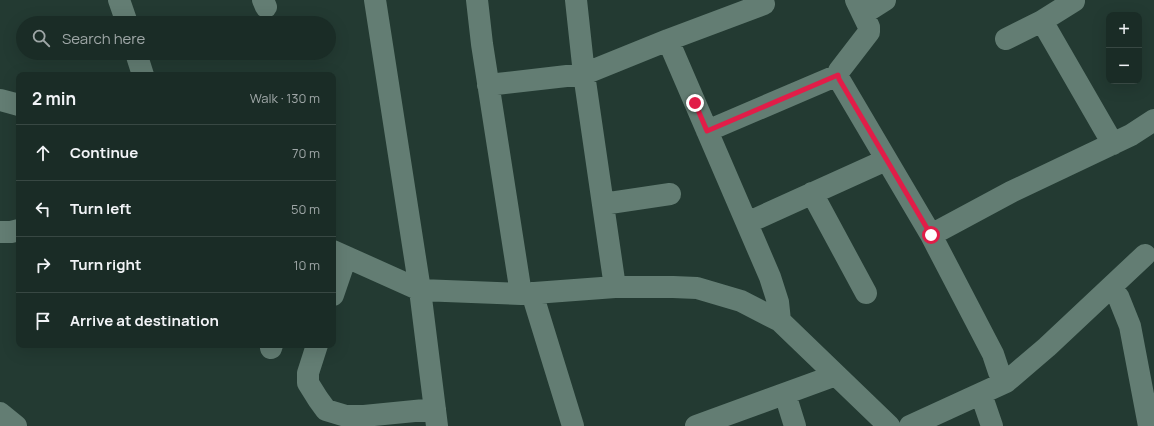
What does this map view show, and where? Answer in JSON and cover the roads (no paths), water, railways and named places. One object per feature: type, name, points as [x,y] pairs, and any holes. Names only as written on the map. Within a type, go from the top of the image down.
[{"type":"street","points":[[119,0],[125,16]]},
{"type":"street","points":[[316,348],[308,373],[308,383],[326,410],[346,416],[436,417],[420,290],[375,0]]},
{"type":"street","points":[[477,0],[488,85],[527,294],[573,426]]},
{"type":"street","points":[[576,0],[584,74],[615,287]]},
{"type":"street","points":[[885,0],[860,7],[869,27],[869,32],[839,71],[839,79],[931,235],[993,354],[999,372],[1006,382]]},
{"type":"street","points":[[1006,39],[1042,21],[1074,1]]},
{"type":"street","points":[[488,85],[584,74],[668,40],[764,4]]},
{"type":"street","points":[[1042,21],[1112,144]]},
{"type":"street","points":[[668,40],[770,277],[778,302],[780,321]]},
{"type":"street","points":[[138,60],[142,72]]},
{"type":"street","points":[[707,131],[838,75]]},
{"type":"street","points":[[0,100],[16,103]]},
{"type":"street","points":[[931,235],[1011,192],[1131,135],[1154,120]]},
{"type":"street","points":[[747,223],[886,160]]},
{"type":"street","points":[[812,193],[866,293]]},
{"type":"street","points":[[603,204],[670,194]]},
{"type":"street","points":[[0,232],[16,231]]},
{"type":"street","points":[[336,275],[339,254],[420,290],[527,294],[615,287],[697,288],[741,301],[780,321],[889,426]]},
{"type":"street","points":[[910,426],[1006,382],[1047,347],[1145,255]]},
{"type":"street","points":[[1118,296],[1130,326],[1149,426]]},
{"type":"street","points":[[696,426],[836,375]]},
{"type":"street","points":[[785,394],[794,426]]},
{"type":"street","points":[[981,394],[992,426]]},
{"type":"street","points":[[0,413],[16,426]]}]
